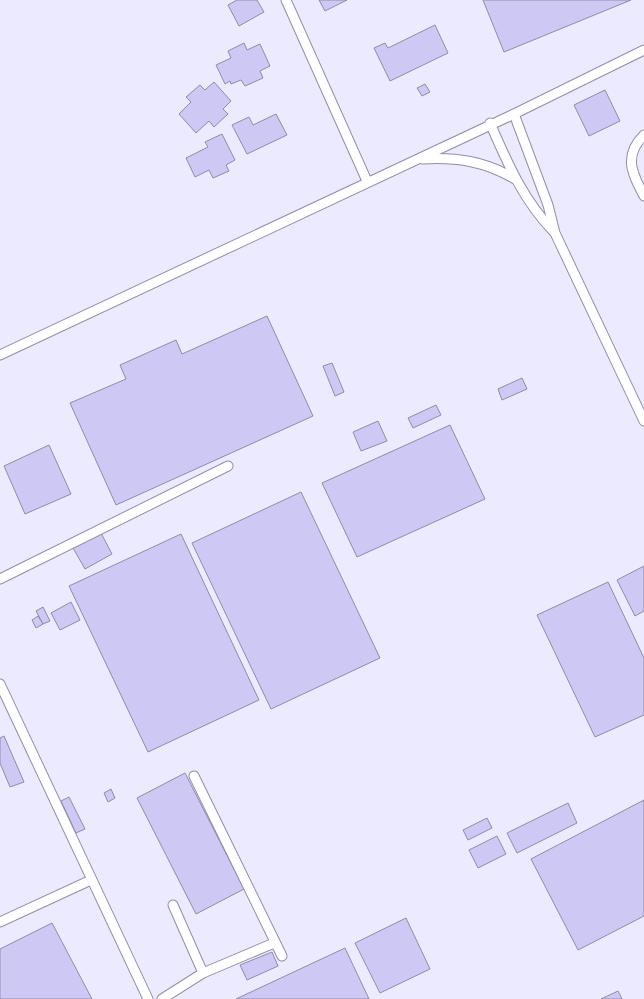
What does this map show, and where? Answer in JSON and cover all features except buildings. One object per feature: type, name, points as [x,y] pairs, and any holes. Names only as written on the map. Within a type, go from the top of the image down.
[{"type":"lane","points":[[286,0],[367,182]]},
{"type":"lane","points":[[0,354],[490,123],[514,114],[644,50]]},
{"type":"lane","points":[[514,114],[548,205],[555,233],[644,421]]},
{"type":"lane","points":[[490,123],[515,180],[534,210],[555,233]]},
{"type":"lane","points":[[644,135],[635,144],[631,161],[634,176],[644,196]]},
{"type":"lane","points":[[417,159],[450,158],[472,161],[497,169],[515,180]]},
{"type":"lane","points":[[0,579],[228,466]]},
{"type":"lane","points":[[0,684],[148,999]]},
{"type":"lane","points":[[194,776],[282,956]]},
{"type":"lane","points":[[0,922],[91,880]]},
{"type":"lane","points":[[172,905],[203,973]]},
{"type":"lane","points":[[162,999],[203,973],[274,943]]}]
